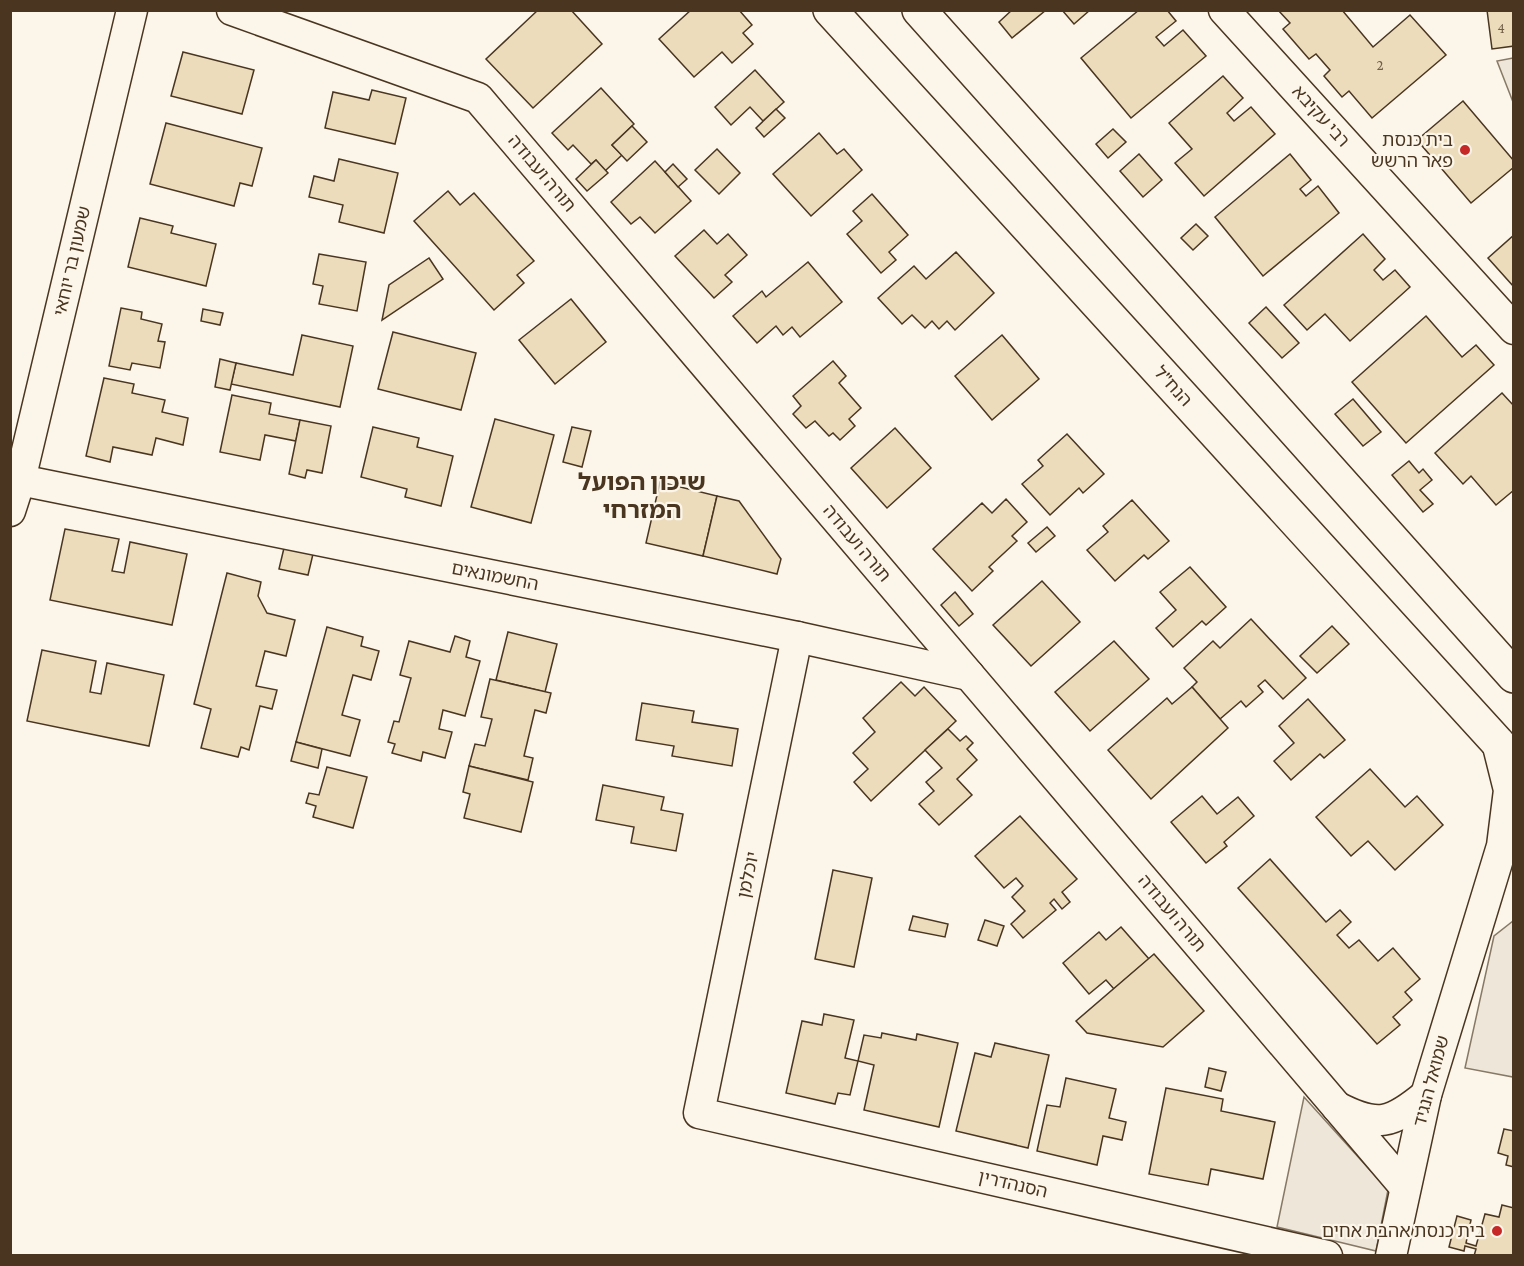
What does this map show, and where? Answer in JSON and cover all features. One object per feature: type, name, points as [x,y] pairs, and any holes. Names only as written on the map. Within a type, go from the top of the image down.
[{"type":"highway","name":"הנח\"ל","points":[[830,10],[1505,752]]},
{"type":"highway","points":[[919,10],[1514,676]]},
{"type":"street","name":"שמעון בר יוחאי","points":[[10,511],[20,480],[132,10]]},
{"type":"street","name":"תורה ועבודה","points":[[232,10],[478,99],[1406,1187]]},
{"type":"street","name":"רבי עקיבא","points":[[1224,10],[1514,329]]},
{"type":"street","name":"החשמונאים","points":[[20,480],[797,637],[969,675]]},
{"type":"street","name":"יוכלמן","points":[[699,1113],[797,637]]},
{"type":"street","name":"שמואל הנגיד","points":[[1391,1256],[1426,1095],[1502,846],[1509,790],[1505,752]]},
{"type":"street","points":[[1481,909],[1514,885]]},
{"type":"street","points":[[1336,1106],[1361,1119],[1383,1120],[1403,1114],[1426,1095]]},
{"type":"street","name":"הסנהדרין","points":[[699,1113],[1327,1256]]},
{"type":"shaded area","points":[[1514,58],[1513,102],[1497,61]]},
{"type":"shaded area","points":[[1513,921],[1513,1077],[1465,1068],[1494,936]]},
{"type":"shaded area","points":[[1304,1097],[1388,1190],[1376,1251],[1277,1227]]},
{"type":"building","points":[[538,10],[571,10],[602,44],[533,108],[486,59]]},
{"type":"building","points":[[691,10],[739,10],[752,25],[743,33],[753,44],[732,63],[722,52],[694,77],[659,39]]},
{"type":"building","points":[[1012,10],[1046,10],[1012,38],[999,22]]},
{"type":"building","points":[[1062,10],[1090,10],[1074,24]]},
{"type":"building","points":[[1139,10],[1167,10],[1176,21],[1156,37],[1164,46],[1183,30],[1206,56],[1131,118],[1081,58]]},
{"type":"building","points":[[1278,10],[1342,10],[1373,47],[1410,15],[1446,55],[1372,118],[1349,91],[1342,97],[1324,76],[1330,70],[1316,54],[1309,59],[1283,29],[1290,23]]},
{"type":"building","points":[[1487,10],[1514,10],[1514,46],[1492,49]]},
{"type":"building","points":[[183,52],[254,70],[242,114],[171,96]]},
{"type":"building","points":[[755,70],[784,102],[763,121],[750,107],[731,125],[715,107]]},
{"type":"building","points":[[1223,76],[1243,98],[1227,113],[1234,121],[1251,107],[1275,134],[1204,196],[1175,163],[1192,149],[1169,123]]},
{"type":"building","points":[[601,88],[634,124],[612,145],[622,155],[605,171],[596,160],[591,164],[573,145],[568,150],[552,133]]},
{"type":"building","points":[[372,90],[406,98],[395,144],[325,128],[333,92],[369,100]]},
{"type":"building","name":"בית כנסת פאר הרשש","points":[[1463,101],[1514,161],[1514,167],[1471,203],[1417,140]]},
{"type":"building","points":[[776,109],[785,118],[764,137],[756,128]]},
{"type":"building","points":[[166,123],[262,148],[252,186],[240,183],[234,206],[150,184]]},
{"type":"building","points":[[632,126],[647,142],[627,161],[612,145]]},
{"type":"building","points":[[1113,129],[1126,142],[1108,158],[1096,144]]},
{"type":"building","points":[[819,133],[837,154],[844,149],[862,170],[811,216],[773,174]]},
{"type":"building","points":[[717,149],[740,173],[719,194],[695,170]]},
{"type":"building","points":[[1139,154],[1162,180],[1143,197],[1120,171]]},
{"type":"building","points":[[1290,154],[1311,180],[1300,189],[1306,196],[1318,186],[1339,213],[1263,276],[1215,217]]},
{"type":"building","points":[[339,159],[398,173],[384,233],[339,222],[343,205],[309,197],[314,176],[334,181]]},
{"type":"building","points":[[596,160],[608,173],[587,191],[576,179]]},
{"type":"building","points":[[655,161],[691,201],[655,233],[640,217],[631,224],[611,202]]},
{"type":"building","points":[[673,164],[687,179],[678,187],[665,172]]},
{"type":"building","points":[[448,191],[460,205],[474,193],[534,261],[517,275],[524,283],[494,310],[414,221]]},
{"type":"building","points":[[872,194],[908,235],[889,252],[896,260],[881,273],[847,234],[862,221],[853,211]]},
{"type":"building","points":[[140,218],[173,226],[171,233],[216,244],[206,286],[128,267]]},
{"type":"building","points":[[1196,224],[1208,236],[1193,250],[1181,238]]},
{"type":"building","points":[[704,230],[717,244],[728,234],[747,255],[725,275],[732,282],[714,298],[675,256]]},
{"type":"building","points":[[1363,234],[1385,259],[1374,270],[1383,280],[1395,270],[1410,287],[1350,341],[1325,314],[1307,330],[1284,305]]},
{"type":"building","points":[[1514,235],[1514,287],[1488,258]]},
{"type":"building","points":[[956,252],[994,293],[955,330],[947,321],[939,329],[932,321],[925,328],[912,315],[902,324],[878,298],[914,266],[926,279]]},
{"type":"building","points":[[319,254],[366,262],[357,311],[319,304],[323,286],[313,284]]},
{"type":"building","points":[[429,258],[443,279],[382,320],[389,285]]},
{"type":"building","points":[[808,262],[842,302],[800,337],[792,327],[783,335],[776,326],[757,343],[733,316],[762,291],[766,297]]},
{"type":"building","points":[[571,299],[606,342],[555,384],[519,340]]},
{"type":"building","points":[[1266,307],[1299,343],[1282,358],[1249,323]]},
{"type":"building","points":[[121,308],[142,312],[141,319],[162,324],[158,341],[165,342],[160,368],[132,363],[130,370],[109,366]]},
{"type":"building","points":[[203,309],[223,313],[220,325],[201,321]]},
{"type":"building","points":[[1426,316],[1462,357],[1476,345],[1494,365],[1406,443],[1352,382]]},
{"type":"building","points":[[393,332],[476,353],[461,410],[378,389]]},
{"type":"building","points":[[302,335],[353,346],[340,407],[231,384],[236,363],[293,375]]},
{"type":"building","points":[[1002,335],[1039,379],[992,420],[955,376]]},
{"type":"building","points":[[220,359],[236,363],[230,390],[215,387]]},
{"type":"building","points":[[833,361],[846,376],[839,383],[861,408],[849,419],[855,426],[840,440],[833,433],[829,436],[815,421],[806,428],[793,414],[801,406],[793,396]]},
{"type":"building","points":[[104,378],[134,384],[132,393],[165,400],[162,412],[188,418],[183,445],[156,438],[152,455],[113,447],[110,462],[86,456]]},
{"type":"building","points":[[1502,393],[1514,406],[1514,490],[1496,505],[1471,476],[1463,484],[1435,453]]},
{"type":"building","points":[[232,395],[271,403],[269,414],[300,420],[296,441],[265,435],[260,460],[220,452]]},
{"type":"building","points":[[1353,399],[1381,432],[1363,446],[1335,414]]},
{"type":"building","points":[[495,419],[554,435],[531,523],[471,507]]},
{"type":"building","points":[[300,420],[331,426],[322,473],[307,470],[305,478],[289,474]]},
{"type":"building","points":[[373,427],[419,438],[417,447],[453,456],[441,506],[405,497],[407,489],[361,477]]},
{"type":"building","points":[[572,427],[591,431],[582,467],[563,462]]},
{"type":"building","points":[[895,428],[931,468],[887,508],[851,468]]},
{"type":"building","points":[[1067,434],[1104,474],[1083,493],[1079,488],[1050,515],[1022,484],[1043,466],[1038,460]]},
{"type":"building","points":[[1409,461],[1419,473],[1423,469],[1432,480],[1420,490],[1433,504],[1423,512],[1392,475]]},
{"type":"building","points":[[660,482],[717,496],[703,556],[646,543]]},
{"type":"building","points":[[717,496],[739,501],[781,559],[777,574],[703,556]]},
{"type":"building","points":[[1006,499],[1027,522],[1012,536],[1017,541],[989,567],[993,571],[972,591],[933,549],[982,503],[992,513]]},
{"type":"building","points":[[1132,500],[1169,541],[1148,559],[1144,555],[1115,581],[1087,550],[1108,532],[1103,526]]},
{"type":"building","points":[[1047,527],[1055,536],[1036,552],[1028,543]]},
{"type":"building","points":[[65,529],[119,539],[112,571],[124,573],[130,542],[187,554],[172,625],[50,600]]},
{"type":"building","points":[[284,548],[313,554],[308,575],[279,569]]},
{"type":"building","points":[[1190,567],[1226,607],[1206,625],[1202,621],[1173,647],[1156,628],[1176,610],[1160,592]]},
{"type":"building","points":[[227,573],[261,582],[258,596],[267,613],[295,620],[286,656],[265,651],[256,686],[277,690],[272,709],[260,706],[249,750],[241,747],[238,757],[201,748],[211,709],[194,704]]},
{"type":"building","points":[[1042,581],[1080,622],[1031,666],[993,625]]},
{"type":"building","points":[[955,592],[973,614],[959,626],[941,605]]},
{"type":"building","points":[[1251,619],[1306,678],[1283,699],[1265,680],[1258,686],[1263,692],[1246,707],[1241,701],[1220,719],[1192,687],[1197,682],[1184,668],[1213,641],[1220,648]]},
{"type":"building","points":[[1332,626],[1349,644],[1317,673],[1300,656]]},
{"type":"building","points":[[327,627],[363,637],[361,646],[379,651],[371,680],[353,675],[342,715],[360,720],[350,756],[296,742]]},
{"type":"building","points":[[508,632],[557,644],[545,692],[496,680]]},
{"type":"building","points":[[455,636],[470,641],[466,657],[480,661],[465,716],[443,710],[439,729],[452,732],[445,758],[423,752],[421,761],[392,753],[395,744],[388,742],[394,721],[399,722],[411,678],[400,675],[409,641],[450,652]]},
{"type":"building","points":[[1114,641],[1149,679],[1090,731],[1055,692]]},
{"type":"building","points":[[42,650],[96,661],[90,692],[101,694],[107,663],[164,675],[149,746],[27,721]]},
{"type":"building","points":[[490,679],[551,693],[546,713],[535,710],[524,756],[533,758],[528,780],[469,766],[475,744],[485,746],[492,719],[481,717]]},
{"type":"building","points":[[901,682],[915,696],[924,687],[956,721],[871,801],[854,782],[868,769],[853,753],[875,732],[863,718]]},
{"type":"building","points":[[1192,687],[1228,728],[1151,799],[1108,750],[1167,698],[1172,704]]},
{"type":"building","points":[[1308,699],[1345,740],[1324,758],[1320,754],[1291,780],[1274,761],[1294,743],[1279,726]]},
{"type":"building","points":[[642,703],[694,711],[692,722],[738,729],[732,766],[672,756],[674,746],[636,740]]},
{"type":"building","points":[[948,729],[960,741],[966,736],[973,743],[967,749],[977,760],[957,779],[972,795],[939,825],[919,804],[934,791],[926,782],[942,768],[925,750]]},
{"type":"building","points":[[296,742],[322,749],[318,768],[291,761]]},
{"type":"building","points":[[469,766],[533,782],[521,832],[464,818],[470,794],[463,792]]},
{"type":"building","points":[[327,767],[367,777],[353,828],[313,817],[316,806],[306,803],[309,793],[319,795]]},
{"type":"building","points":[[1370,769],[1405,807],[1417,796],[1443,825],[1395,870],[1368,841],[1351,856],[1316,817]]},
{"type":"building","points":[[603,785],[664,797],[661,810],[683,814],[676,851],[631,843],[634,827],[596,820]]},
{"type":"building","points":[[1202,796],[1217,814],[1238,797],[1254,816],[1224,842],[1227,846],[1206,863],[1171,822]]},
{"type":"building","points":[[1020,816],[1077,879],[1062,892],[1070,902],[1062,909],[1054,899],[1050,903],[1056,910],[1023,938],[1011,924],[1025,911],[1012,897],[1023,886],[1016,878],[1004,888],[975,856]]},
{"type":"building","points":[[1270,859],[1326,922],[1340,910],[1351,922],[1337,935],[1349,948],[1359,940],[1378,961],[1393,948],[1420,979],[1405,992],[1412,1000],[1393,1017],[1400,1025],[1377,1044],[1238,888]]},
{"type":"building","points":[[833,870],[872,878],[854,967],[815,959]]},
{"type":"building","points":[[913,916],[948,924],[945,937],[909,930]]},
{"type":"building","points":[[985,920],[1004,926],[997,946],[978,940]]},
{"type":"building","points":[[1121,927],[1149,959],[1114,989],[1106,980],[1089,994],[1063,963],[1099,932],[1106,940]]},
{"type":"building","points":[[1154,954],[1204,1011],[1163,1047],[1087,1033],[1076,1021]]},
{"type":"building","points":[[824,1014],[854,1020],[845,1058],[858,1061],[850,1095],[838,1093],[835,1104],[786,1093],[802,1021],[822,1025]]},
{"type":"building","points":[[882,1033],[916,1040],[917,1034],[958,1043],[939,1127],[864,1110],[874,1065],[858,1061],[864,1035],[881,1038]]},
{"type":"building","points":[[995,1043],[1049,1055],[1028,1148],[956,1131],[975,1053],[991,1057]]},
{"type":"building","points":[[1209,1068],[1226,1072],[1221,1091],[1205,1087]]},
{"type":"building","points":[[1066,1078],[1116,1089],[1109,1118],[1126,1122],[1122,1140],[1103,1136],[1097,1165],[1037,1151],[1047,1105],[1060,1107]]},
{"type":"building","points":[[1166,1088],[1223,1099],[1221,1111],[1275,1122],[1263,1179],[1211,1169],[1208,1185],[1149,1174]]},
{"type":"building","points":[[1504,1129],[1514,1131],[1514,1167],[1506,1165],[1508,1156],[1498,1153]]},
{"type":"building","name":"בית כנסת אהבת אחים","points":[[1502,1205],[1514,1208],[1514,1256],[1474,1256],[1476,1249],[1465,1246],[1464,1251],[1449,1247],[1457,1216],[1471,1220],[1466,1243],[1476,1246],[1485,1214],[1499,1217]]},
{"type":"place","name":"בית כנסת פאר הרשש","points":[[1465,150]]},
{"type":"place","name":"בית כנסת אהבת אחים","points":[[1497,1231]]},
{"type":"district","name":"שיכון הפועל המזרחי","points":[[642,495]]}]
